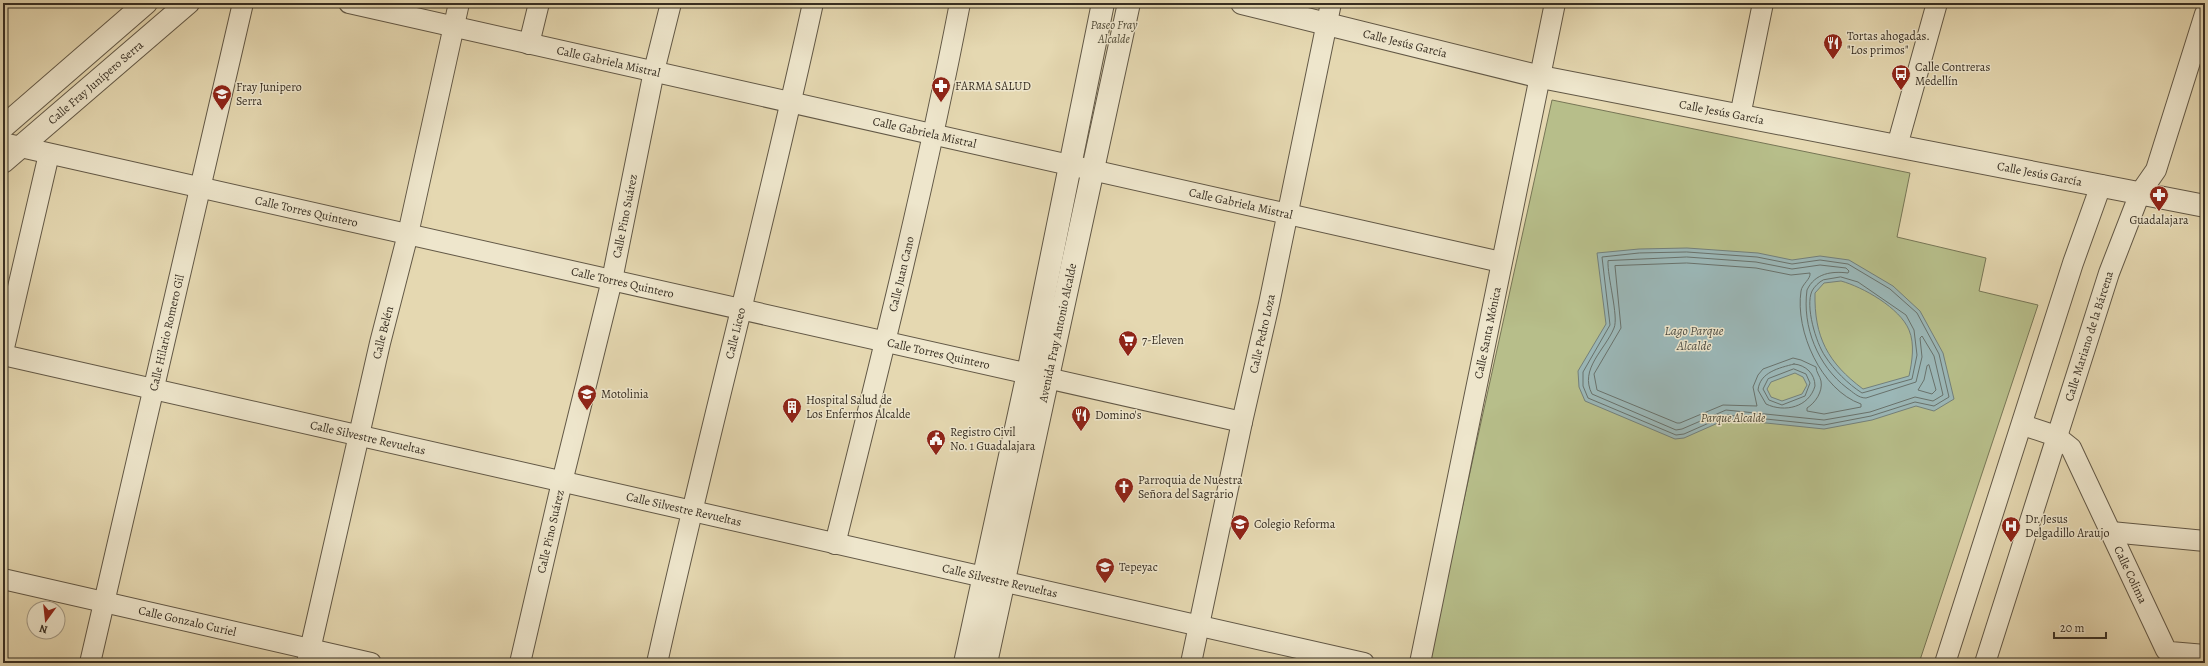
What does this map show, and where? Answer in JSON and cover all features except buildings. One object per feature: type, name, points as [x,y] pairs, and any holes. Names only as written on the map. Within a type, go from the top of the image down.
[{"type":"street","points":[[3,127],[146,3]]},
{"type":"street","name":"Calle Fray Junípero Serra","points":[[3,162],[12,145],[188,3]]},
{"type":"street","name":"Calle Hilario Romero Gil","points":[[90,663],[242,3]]},
{"type":"street","name":"Calle Gabriela Mistral","points":[[349,3],[1501,262]]},
{"type":"street","name":"Calle Belén","points":[[309,656],[358,436],[408,234],[459,3]]},
{"type":"street","points":[[529,44],[539,3]]},
{"type":"street","name":"Calle Pino Suárez","points":[[520,663],[562,482],[612,280],[654,72],[671,3]]},
{"type":"street","name":"Calle Liceo","points":[[656,663],[690,511],[743,309],[792,102],[813,3]]},
{"type":"street","name":"Calle Juan Cano","points":[[835,544],[886,342],[934,135],[960,3]]},
{"type":"street","name":"Avenida Fray Antonio Alcalde","points":[[1037,375],[1070,165],[1103,3]]},
{"type":"street","name":"Avenida Fray Antonio Alcalde","points":[[965,663],[993,579],[1037,375],[1092,170],[1129,3]]},
{"type":"street","name":"Calle Jesús García","points":[[1242,3],[1541,77],[2205,206]]},
{"type":"street","name":"Calle Pedro Loza","points":[[1191,663],[1288,214],[1331,3]]},
{"type":"street","name":"Calle Santa Mónica","points":[[1420,663],[1555,3]]},
{"type":"street","points":[[1740,116],[1763,3]]},
{"type":"street","points":[[1897,146],[1937,3]]},
{"type":"street","name":"Calle Mariano de la Bárcena","points":[[1985,663],[2109,273],[2140,193],[2156,170],[2205,14]]},
{"type":"street","name":"Calle Torres Quintero","points":[[12,145],[1242,422]]},
{"type":"street","points":[[3,353],[49,154]]},
{"type":"street","points":[[1945,663],[2023,425],[2073,263],[2100,185]]},
{"type":"street","name":"Calle Silvestre Revueltas","points":[[3,353],[153,390],[1364,663]]},
{"type":"street","name":"Calle Colima","points":[[2023,425],[2056,436],[2071,448],[2166,650],[2170,652],[2205,655]]},
{"type":"street","points":[[2111,532],[2205,541]]},
{"type":"street","name":"Calle Gonzalo Curiel","points":[[3,579],[104,602],[309,656],[371,663]]},
{"type":"street","name":"Avenida Fray Antonio Alcalde","points":[[986,663],[993,579]]},
{"type":"green space","name":"Parque Alcalde","points":[[1552,100],[1910,173],[1897,237],[1986,258],[1979,291],[2038,305],[1919,663],[1428,663]]},
{"type":"water","name":"Lago Parque Alcalde","points":[[1687,248],[1758,253],[1792,260],[1820,256],[1849,260],[1893,286],[1920,311],[1943,353],[1954,399],[1934,411],[1916,406],[1872,420],[1824,429],[1727,419],[1684,438],[1675,439],[1585,401],[1579,387],[1578,371],[1606,324],[1597,253],[1639,249]],"holes":[[[1841,281],[1870,293],[1889,306],[1904,322],[1909,330],[1912,341],[1912,359],[1909,376],[1863,389],[1832,359],[1826,348],[1817,323],[1815,293],[1824,283]],[[1795,373],[1803,377],[1807,385],[1802,394],[1782,401],[1771,397],[1767,389],[1771,382]]]},
{"type":"place","name":"Tortas ahogadas. \"Los primos\"","points":[[1833,60]]},
{"type":"place","name":"Calle Contreras Medellín","points":[[1901,91]]},
{"type":"place","name":"FARMA SALUD","points":[[941,103]]},
{"type":"place","name":"Fray Junipero Serra","points":[[222,111]]},
{"type":"place","name":"Guadalajara","points":[[2159,212]]},
{"type":"place","name":"7-Eleven","points":[[1128,357]]},
{"type":"place","name":"Motolinia","points":[[587,411]]},
{"type":"place","name":"Hospital Salud de Los Enfermos Alcalde","points":[[792,424]]},
{"type":"place","name":"Domino's","points":[[1081,432]]},
{"type":"place","name":"Registro Civil No. 1 Guadalajara","points":[[936,456]]},
{"type":"place","name":"Parroquia de Nuestra Señora del Sagrario","points":[[1124,504]]},
{"type":"place","name":"Colegio Reforma","points":[[1240,541]]},
{"type":"place","name":"Dr. Jesus Delgadillo Araujo","points":[[2011,543]]},
{"type":"place","name":"Tepeyac","points":[[1105,584]]},
{"type":"park label","name":"Paseo Fray Alcalde","points":[[1114,32]]}]
